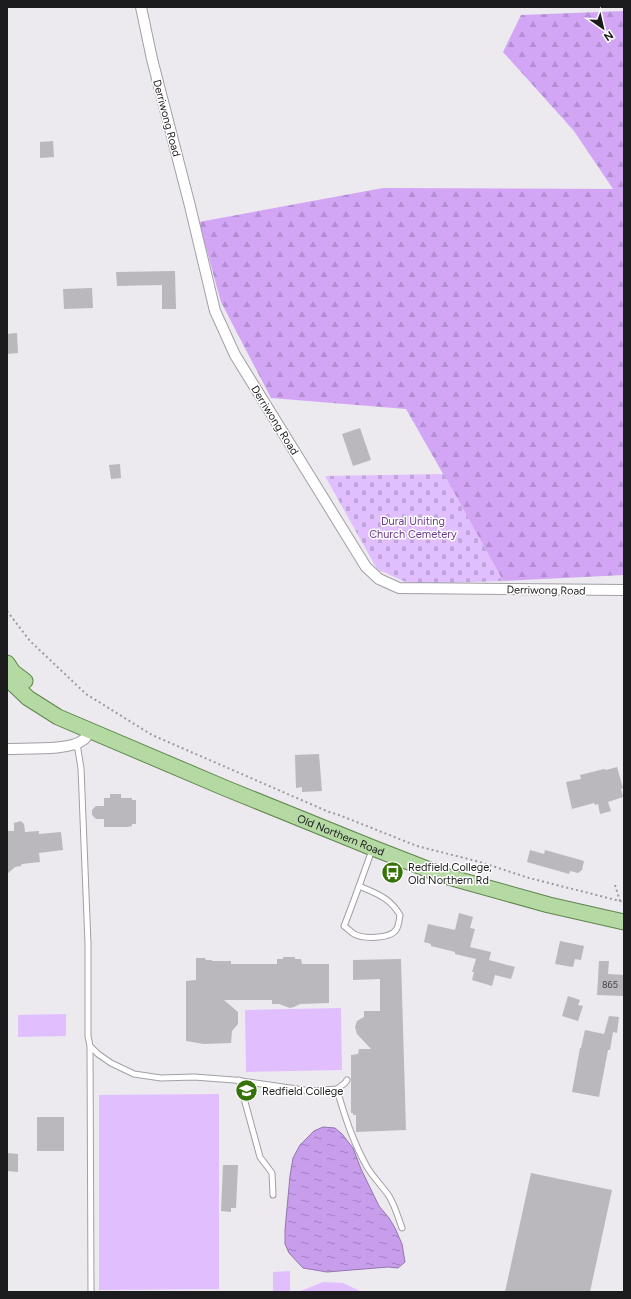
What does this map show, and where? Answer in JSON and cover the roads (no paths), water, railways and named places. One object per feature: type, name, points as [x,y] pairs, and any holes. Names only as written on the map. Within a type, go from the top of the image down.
[{"type":"main road","name":"Old Northern Road","points":[[7,663],[14,672],[31,687],[90,730]]},
{"type":"main road","name":"Old Northern Road","points":[[7,678],[28,698],[58,717],[225,788],[373,848],[444,876],[549,905],[624,922]]},
{"type":"street","name":"Derriwong Road","points":[[141,7],[152,59],[190,206],[215,311],[235,355],[366,567],[379,579],[399,588],[624,590]]},
{"type":"street","points":[[7,749],[65,747],[77,744],[85,739],[90,730]]},
{"type":"lane","points":[[77,744],[81,768],[88,944],[91,1292]]},
{"type":"lane","points":[[359,886],[384,897],[395,906],[400,915],[397,929],[394,934],[384,937],[362,937],[354,934],[344,926],[373,848]]},
{"type":"lane","points":[[90,1046],[111,1063],[134,1074],[161,1078],[194,1077],[239,1080],[311,1091],[337,1089],[347,1080]]},
{"type":"lane","points":[[239,1080],[260,1157],[272,1173],[273,1195]]},
{"type":"lane","points":[[337,1089],[343,1111],[358,1149],[367,1168],[388,1196],[402,1228]]},
{"type":"water","points":[[323,1127],[335,1128],[353,1148],[361,1169],[379,1206],[389,1218],[402,1244],[405,1262],[398,1268],[388,1267],[327,1272],[303,1268],[289,1253],[285,1244],[285,1230],[293,1158],[300,1145],[314,1131]]},
{"type":"place","name":"Redfield College, Old Northern Rd","points":[[392,873]]},
{"type":"place","name":"Redfield College","points":[[247,1091]]},
{"type":"park label","name":"Dural Uniting Church Cemetery","points":[[413,527]]}]
